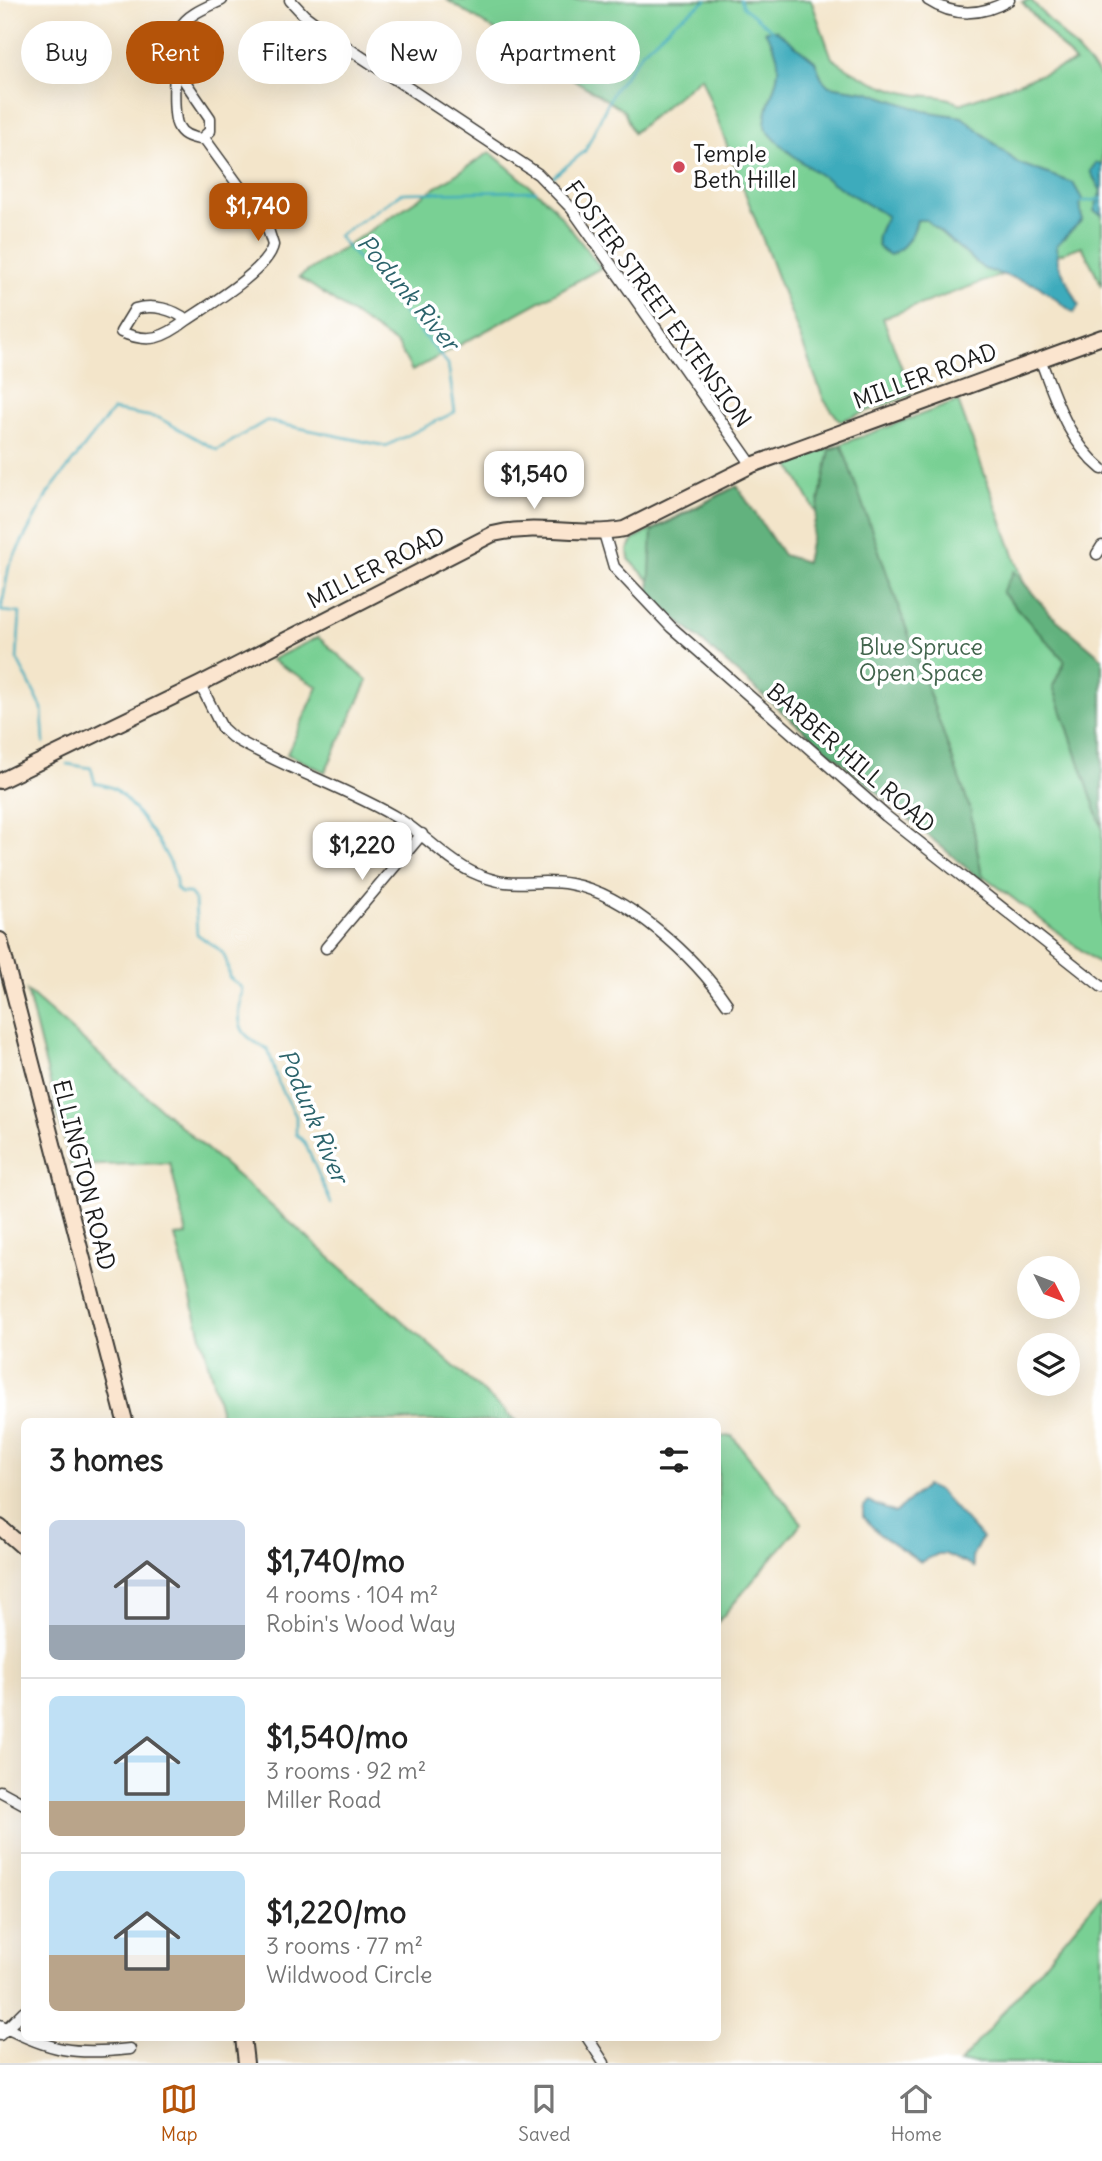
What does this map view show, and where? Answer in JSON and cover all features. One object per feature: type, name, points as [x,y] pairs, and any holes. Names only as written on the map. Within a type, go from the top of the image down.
[{"type":"street","points":[[188,21],[222,0]]},
{"type":"street","name":"FOSTER STREET EXTENSION","points":[[290,0],[304,15],[348,48],[538,174],[572,209],[752,465]]},
{"type":"street","points":[[928,0],[939,7],[962,14],[983,11],[1009,0]]},
{"type":"street","points":[[177,84],[177,125],[192,138],[204,138],[210,131],[210,118],[187,84]]},
{"type":"street","points":[[187,320],[179,314],[144,307],[135,309],[121,332],[142,340],[156,339],[187,320],[265,262],[273,245],[267,223],[204,138]]},
{"type":"street","name":"MILLER ROAD","points":[[0,781],[200,684],[494,534],[526,528],[604,533],[643,522],[752,465],[1102,337]]},
{"type":"street","points":[[1040,359],[1070,433],[1086,456],[1102,469]]},
{"type":"street","name":"BARBER HILL ROAD","points":[[604,533],[614,567],[671,627],[886,816],[1102,988]]},
{"type":"street","points":[[200,684],[222,728],[232,737],[398,818],[469,871],[503,884],[568,883],[597,891],[623,905],[709,977],[727,1004]]},
{"type":"street","points":[[326,948],[422,834]]},
{"type":"street","name":"ELLINGTON ROAD","points":[[0,940],[124,1418]]},
{"type":"street","points":[[0,1527],[21,1545]]},
{"type":"street","points":[[0,1791],[21,1802]]},
{"type":"street","points":[[21,2013],[2,2029],[21,2037]]},
{"type":"street","points":[[29,2041],[61,2051],[92,2053],[130,2049]]},
{"type":"street","points":[[243,2041],[246,2063]]},
{"type":"street","points":[[590,2041],[604,2063]]},
{"type":"green space","points":[[447,0],[811,0],[832,58],[880,85],[912,94],[947,98],[960,104],[1075,62],[1022,2],[1031,0],[1102,78],[1102,286],[1082,246],[883,318],[912,395],[840,421],[824,400],[701,77],[633,133],[624,111],[581,84],[640,84],[640,21],[480,21]]},
{"type":"green space","points":[[490,152],[551,204],[601,268],[412,371],[398,345],[299,277]]},
{"type":"green space","name":"Blue Spruce Open Space","points":[[958,401],[1039,624],[1102,675],[1102,966],[977,871],[689,623],[629,559],[628,550],[634,539],[730,489],[786,590],[843,562],[789,463]]},
{"type":"green space","points":[[842,446],[970,809],[983,882],[649,595],[652,531],[737,486],[783,555],[806,562],[830,450]]},
{"type":"green space","points":[[1014,571],[1050,614],[1102,658],[1102,828],[1053,686],[1065,661],[1002,592]]},
{"type":"green space","points":[[318,637],[368,681],[325,772],[287,754],[318,687],[271,660]]},
{"type":"green space","points":[[27,991],[513,1418],[222,1418],[175,1236],[187,1235],[170,1163],[71,1166]]},
{"type":"green space","points":[[732,1436],[802,1523],[721,1618],[721,1437]]},
{"type":"green space","points":[[1102,1895],[1102,2063],[960,2063]]},
{"type":"water","points":[[776,30],[815,61],[822,79],[829,86],[869,92],[924,111],[962,117],[1018,163],[1073,183],[1082,199],[1082,220],[1057,245],[1058,263],[1079,305],[1074,313],[1037,285],[984,269],[926,220],[917,220],[911,236],[900,249],[890,255],[884,252],[880,248],[878,238],[887,216],[804,164],[765,127],[776,81],[778,59],[765,31]]},
{"type":"water","points":[[1096,163],[1102,164],[1102,215],[1094,211],[1101,191],[1090,171]]},
{"type":"water","points":[[926,1486],[939,1491],[982,1538],[972,1557],[974,1567],[945,1554],[938,1554],[921,1562],[879,1534],[863,1517],[863,1507],[869,1502],[895,1513]]},
{"type":"waterway","name":"Podunk River","points":[[553,177],[585,151],[613,92],[643,51],[673,23],[707,0]]},
{"type":"waterway","name":"Podunk River","points":[[740,0],[743,7],[773,31]]},
{"type":"waterway","name":"Podunk River","points":[[44,743],[42,708],[17,659],[20,613],[1,611],[9,566],[48,493],[113,410],[159,418],[217,450],[266,421],[386,446],[455,412],[448,364],[338,236],[402,193],[536,191]]},
{"type":"waterway","name":"Podunk River","points":[[1079,202],[1102,199]]},
{"type":"waterway","name":"Podunk River","points":[[67,764],[91,768],[95,783],[114,789],[124,798],[164,851],[171,865],[176,888],[181,893],[190,893],[195,901],[197,934],[220,950],[226,959],[229,977],[242,988],[241,1026],[249,1038],[268,1049],[278,1082],[296,1116],[296,1134],[305,1143],[331,1203]]},
{"type":"place","name":"Temple Beth Hillel","points":[[679,167]]}]
